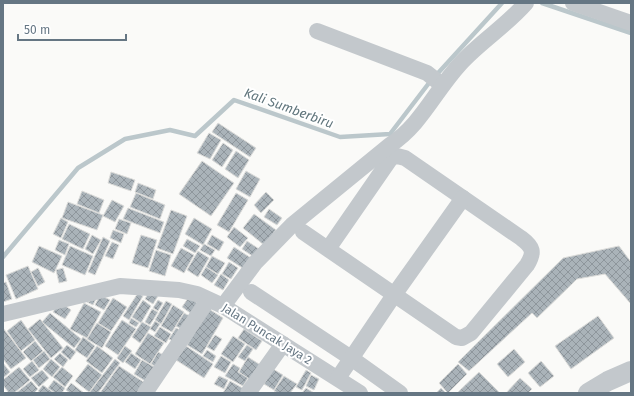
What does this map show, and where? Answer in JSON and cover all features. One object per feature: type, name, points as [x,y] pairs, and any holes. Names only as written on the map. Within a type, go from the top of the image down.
[{"type":"street","points":[[574,3],[604,8],[631,23]]},
{"type":"street","points":[[227,299],[255,263],[292,225],[390,144],[404,135],[425,111],[435,79],[471,53],[525,4]]},
{"type":"street","points":[[317,31],[435,79]]},
{"type":"street","points":[[303,232],[456,337],[464,338],[471,333],[527,265],[532,253],[529,244],[405,158],[397,156],[391,158],[328,249]]},
{"type":"street","points":[[345,367],[394,295],[464,198]]},
{"type":"street","name":"Jalan Puncak Jaya 2","points":[[3,314],[120,286],[179,290],[197,294],[208,300],[227,299],[283,344],[345,367],[360,393]]},
{"type":"street","points":[[251,292],[345,367],[400,393]]},
{"type":"street","points":[[144,393],[208,300]]},
{"type":"street","points":[[248,393],[283,344]]},
{"type":"street","points":[[588,393],[608,381],[631,371]]},
{"type":"building","points":[[218,123],[256,148],[250,157],[212,132]]},
{"type":"building","points":[[209,133],[221,140],[210,159],[197,153]]},
{"type":"building","points":[[223,143],[233,150],[222,167],[212,160]]},
{"type":"building","points":[[236,151],[249,160],[238,178],[225,169]]},
{"type":"building","points":[[202,161],[234,183],[211,216],[179,194]]},
{"type":"building","points":[[246,171],[260,179],[250,197],[236,189]]},
{"type":"building","points":[[111,172],[135,180],[131,191],[108,183]]},
{"type":"building","points":[[138,183],[156,190],[153,199],[135,192]]},
{"type":"building","points":[[82,191],[104,200],[99,213],[77,204]]},
{"type":"building","points":[[266,192],[274,200],[261,213],[254,205]]},
{"type":"building","points":[[136,193],[165,205],[160,219],[130,207]]},
{"type":"building","points":[[236,193],[248,200],[229,232],[217,225]]},
{"type":"building","points":[[112,200],[124,206],[115,222],[103,216]]},
{"type":"building","points":[[68,202],[103,215],[97,230],[62,218]]},
{"type":"building","points":[[128,208],[164,222],[160,233],[123,219]]},
{"type":"building","points":[[269,209],[282,218],[277,225],[264,217]]},
{"type":"building","points":[[171,210],[187,216],[173,254],[157,248]]},
{"type":"building","points":[[254,214],[276,230],[264,245],[243,228]]},
{"type":"building","points":[[61,218],[68,222],[61,238],[53,234]]},
{"type":"building","points":[[194,218],[212,229],[203,245],[185,234]]},
{"type":"building","points":[[119,219],[131,223],[127,234],[115,229]]},
{"type":"building","points":[[69,224],[90,234],[83,249],[62,239]]},
{"type":"building","points":[[234,227],[248,238],[240,247],[227,237]]},
{"type":"building","points":[[113,230],[124,234],[121,243],[110,238]]},
{"type":"building","points":[[92,235],[101,240],[93,254],[85,249]]},
{"type":"building","points":[[141,235],[157,240],[148,268],[132,263]]},
{"type":"building","points":[[212,235],[224,242],[219,251],[207,244]]},
{"type":"building","points":[[103,237],[110,241],[95,275],[88,272]]},
{"type":"building","points":[[187,239],[200,246],[195,253],[183,246]]},
{"type":"building","points":[[59,240],[69,244],[65,255],[55,250]]},
{"type":"building","points":[[247,241],[259,249],[254,257],[242,249]]},
{"type":"building","points":[[112,242],[119,245],[113,259],[105,256]]},
{"type":"building","points":[[204,244],[215,250],[211,256],[200,250]]},
{"type":"building","points":[[39,246],[62,256],[54,273],[32,262]]},
{"type":"building","points":[[70,246],[93,256],[85,275],[62,265]]},
{"type":"building","points":[[619,246],[631,262],[631,304],[605,274],[577,279],[537,318],[532,313],[469,371],[458,362],[563,258]]},
{"type":"building","points":[[234,247],[251,258],[244,269],[227,258]]},
{"type":"building","points":[[181,248],[194,255],[184,273],[171,266]]},
{"type":"building","points":[[156,250],[171,255],[165,276],[149,271]]},
{"type":"building","points":[[198,251],[209,258],[198,277],[187,270]]},
{"type":"building","points":[[212,256],[225,263],[218,274],[206,267]]},
{"type":"building","points":[[229,262],[238,268],[231,279],[222,274]]},
{"type":"building","points":[[28,266],[38,289],[16,299],[6,275]]},
{"type":"building","points":[[206,267],[218,275],[212,283],[201,275]]},
{"type":"building","points":[[38,268],[45,282],[38,286],[31,272]]},
{"type":"building","points":[[63,268],[67,281],[59,283],[56,270]]},
{"type":"building","points":[[221,274],[229,280],[223,290],[214,285]]},
{"type":"building","points":[[6,282],[12,299],[3,302],[3,283]]},
{"type":"building","points":[[149,292],[158,296],[153,304],[145,299]]},
{"type":"building","points":[[138,293],[143,296],[129,320],[123,316]]},
{"type":"building","points":[[100,295],[110,300],[104,310],[95,305]]},
{"type":"building","points":[[189,297],[200,305],[193,315],[182,307]]},
{"type":"building","points":[[113,298],[127,307],[111,331],[98,323]]},
{"type":"building","points":[[96,299],[93,305],[87,302]]},
{"type":"building","points":[[143,300],[151,306],[141,323],[132,317]]},
{"type":"building","points":[[158,300],[163,303],[158,311],[153,308]]},
{"type":"building","points":[[166,301],[172,304],[161,324],[155,320]]},
{"type":"building","points":[[60,302],[71,310],[65,319],[53,312]]},
{"type":"building","points":[[84,303],[101,312],[87,338],[70,329]]},
{"type":"building","points":[[173,305],[184,312],[172,332],[161,326]]},
{"type":"building","points":[[152,309],[158,312],[150,325],[145,322]]},
{"type":"building","points":[[209,309],[223,318],[202,354],[187,345]]},
{"type":"building","points":[[50,313],[81,339],[74,348],[42,322]]},
{"type":"building","points":[[184,313],[193,318],[185,331],[176,326]]},
{"type":"building","points":[[598,316],[614,338],[571,369],[555,346]]},
{"type":"building","points":[[131,318],[139,323],[136,327],[129,323]]},
{"type":"building","points":[[40,319],[63,348],[51,358],[28,329]]},
{"type":"building","points":[[21,320],[35,340],[21,351],[7,331]]},
{"type":"building","points":[[122,320],[136,329],[118,355],[105,346]]},
{"type":"building","points":[[155,321],[160,324],[155,332],[150,329]]},
{"type":"building","points":[[142,322],[151,327],[140,343],[132,337]]},
{"type":"building","points":[[97,323],[111,332],[102,348],[87,339]]},
{"type":"building","points":[[160,327],[171,334],[166,343],[154,336]]},
{"type":"building","points":[[3,328],[26,358],[11,369],[3,359]]},
{"type":"building","points":[[176,328],[183,332],[177,343],[169,339]]},
{"type":"building","points":[[244,329],[262,341],[256,350],[238,338]]},
{"type":"building","points":[[148,333],[164,343],[150,364],[135,354]]},
{"type":"building","points":[[215,335],[222,339],[214,351],[207,347]]},
{"type":"building","points":[[233,336],[245,344],[233,362],[221,354]]},
{"type":"building","points":[[83,337],[95,346],[87,358],[75,350]]},
{"type":"building","points":[[35,341],[43,351],[31,361],[23,352]]},
{"type":"building","points":[[67,345],[76,352],[70,360],[61,352]]},
{"type":"building","points":[[247,345],[253,349],[245,361],[238,357]]},
{"type":"building","points":[[97,346],[113,358],[102,373],[86,361]]},
{"type":"building","points":[[125,346],[132,351],[123,363],[117,358]]},
{"type":"building","points":[[186,346],[213,364],[204,378],[176,360]]},
{"type":"building","points":[[514,349],[525,362],[508,377],[497,364]]},
{"type":"building","points":[[207,350],[216,356],[213,362],[203,356]]},
{"type":"building","points":[[44,351],[50,359],[39,368],[33,360]]},
{"type":"building","points":[[158,352],[167,357],[160,369],[151,364]]},
{"type":"building","points":[[60,353],[68,360],[63,367],[54,359]]},
{"type":"building","points":[[131,353],[141,360],[135,369],[125,362]]},
{"type":"building","points":[[221,356],[231,362],[225,373],[214,367]]},
{"type":"building","points":[[248,357],[262,366],[252,381],[239,372]]},
{"type":"building","points":[[51,359],[60,367],[52,377],[43,369]]},
{"type":"building","points":[[115,359],[120,363],[98,393],[89,393]]},
{"type":"building","points":[[142,360],[156,368],[147,382],[134,374]]},
{"type":"building","points":[[32,361],[39,370],[30,377],[23,369]]},
{"type":"building","points":[[541,361],[554,376],[540,387],[528,373]]},
{"type":"building","points":[[3,363],[10,372],[3,378]]},
{"type":"building","points":[[88,364],[102,375],[89,392],[75,381]]},
{"type":"building","points":[[233,364],[240,368],[238,372],[248,378],[243,386],[225,376]]},
{"type":"building","points":[[458,364],[467,374],[448,393],[439,383]]},
{"type":"building","points":[[119,366],[148,385],[143,393],[100,393]]},
{"type":"building","points":[[19,367],[30,380],[14,393],[9,393],[3,385],[3,380]]},
{"type":"building","points":[[62,367],[73,376],[65,387],[53,377]]},
{"type":"building","points":[[273,369],[283,375],[274,390],[264,384]]},
{"type":"building","points":[[42,370],[49,378],[39,387],[31,378]]},
{"type":"building","points":[[306,370],[311,373],[302,390],[296,387]]},
{"type":"building","points":[[479,372],[500,393],[457,393]]},
{"type":"building","points":[[311,375],[319,379],[314,390],[306,386]]},
{"type":"building","points":[[219,376],[228,380],[224,389],[214,384]]},
{"type":"building","points":[[284,376],[297,384],[290,393],[278,393],[274,391]]},
{"type":"building","points":[[520,378],[532,389],[528,393],[506,393]]},
{"type":"building","points":[[54,380],[65,388],[62,393],[55,393],[48,388]]},
{"type":"building","points":[[31,381],[38,389],[34,393],[16,393]]},
{"type":"building","points":[[230,381],[246,390],[244,393],[223,393]]},
{"type":"building","points":[[71,383],[84,393],[70,393],[66,390]]},
{"type":"building","points":[[43,385],[54,393],[41,393],[38,391]]},
{"type":"building","points":[[306,388],[314,393],[302,393]]},
{"type":"building","points":[[441,388],[446,393],[436,393]]},
{"type":"waterway","name":"Kali Sumberbiru","points":[[3,257],[78,168],[125,139],[170,130],[195,136],[234,100],[340,137],[390,134],[429,83],[502,3]]},
{"type":"waterway","name":"Kali Sumberbiru","points":[[542,3],[631,33]]}]
